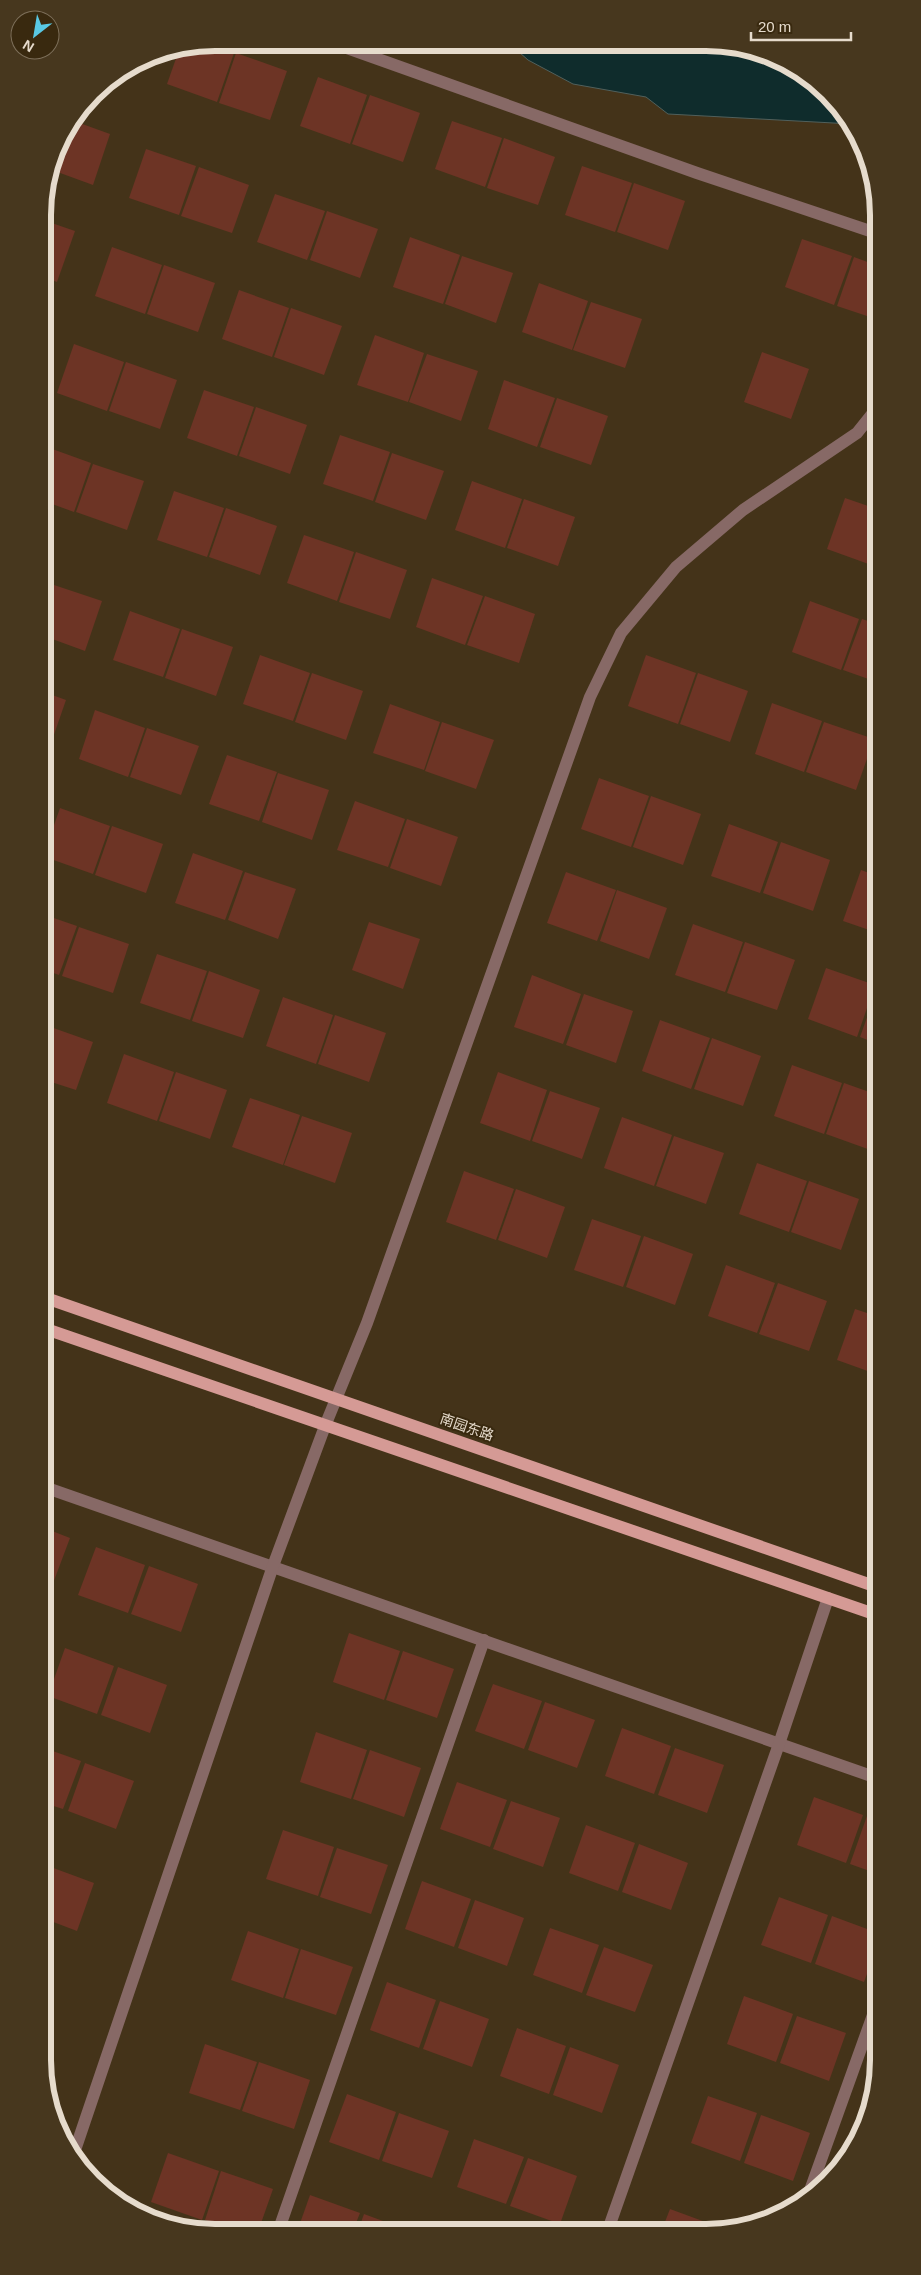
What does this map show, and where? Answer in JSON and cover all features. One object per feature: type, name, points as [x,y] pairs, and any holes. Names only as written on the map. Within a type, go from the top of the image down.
[{"type":"main road","name":"南园东路","points":[[51,1300],[337,1397],[869,1584]]},
{"type":"main road","points":[[51,1331],[869,1612]]},
{"type":"street","points":[[357,52],[697,173],[870,231]]},
{"type":"street","points":[[76,2147],[273,1566],[325,1426],[371,1313],[590,697],[621,633],[676,567],[743,510],[857,433],[870,417]]},
{"type":"street","points":[[51,1490],[869,1775]]},
{"type":"street","points":[[610,2224],[779,1744],[828,1598]]},
{"type":"street","points":[[281,2224],[484,1640]]},
{"type":"street","points":[[812,2184],[869,2026]]},
{"type":"water","points":[[518,51],[706,51],[738,54],[778,68],[797,79],[814,92],[842,123],[668,114],[646,97],[573,84],[528,60]]},
{"type":"building","points":[[204,52],[234,53],[217,102],[167,84],[177,56]]},
{"type":"building","points":[[236,53],[287,71],[270,120],[219,103]]},
{"type":"building","points":[[318,77],[367,95],[350,144],[300,126]]},
{"type":"building","points":[[370,95],[420,113],[403,162],[352,144]]},
{"type":"building","points":[[452,121],[502,138],[485,187],[435,169]]},
{"type":"building","points":[[80,123],[110,134],[93,185],[57,172],[64,152]]},
{"type":"building","points":[[504,138],[555,157],[538,205],[487,188]]},
{"type":"building","points":[[146,149],[196,166],[179,215],[129,198]]},
{"type":"building","points":[[582,166],[632,183],[615,232],[565,215]]},
{"type":"building","points":[[199,167],[249,185],[232,233],[181,216]]},
{"type":"building","points":[[634,183],[685,201],[668,250],[617,232]]},
{"type":"building","points":[[275,194],[325,211],[307,260],[257,242]]},
{"type":"building","points":[[327,211],[378,229],[360,278],[310,260]]},
{"type":"building","points":[[52,223],[75,231],[57,282],[52,280]]},
{"type":"building","points":[[410,237],[460,255],[443,304],[393,287]]},
{"type":"building","points":[[802,239],[852,256],[834,305],[785,287]]},
{"type":"building","points":[[112,247],[162,265],[145,314],[95,296]]},
{"type":"building","points":[[462,256],[513,273],[496,323],[445,304]]},
{"type":"building","points":[[854,257],[870,263],[870,317],[837,306]]},
{"type":"building","points":[[164,265],[215,283],[198,332],[147,314]]},
{"type":"building","points":[[539,283],[588,301],[572,350],[522,332]]},
{"type":"building","points":[[239,290],[289,308],[272,357],[222,339]]},
{"type":"building","points":[[591,302],[642,319],[625,368],[573,350]]},
{"type":"building","points":[[291,308],[342,326],[324,375],[274,357]]},
{"type":"building","points":[[375,335],[424,353],[408,402],[357,385]]},
{"type":"building","points":[[74,344],[124,362],[107,411],[57,393]]},
{"type":"building","points":[[762,352],[809,369],[791,419],[744,402]]},
{"type":"building","points":[[427,354],[478,371],[461,421],[409,402]]},
{"type":"building","points":[[126,362],[177,380],[160,429],[109,411]]},
{"type":"building","points":[[504,380],[555,398],[537,447],[488,429]]},
{"type":"building","points":[[204,390],[254,407],[237,456],[187,438]]},
{"type":"building","points":[[557,398],[608,416],[591,465],[540,447]]},
{"type":"building","points":[[256,407],[307,425],[290,474],[239,456]]},
{"type":"building","points":[[340,435],[390,452],[373,501],[323,484]]},
{"type":"building","points":[[52,449],[91,463],[74,512],[52,504]]},
{"type":"building","points":[[392,453],[444,471],[426,520],[375,502]]},
{"type":"building","points":[[93,464],[144,481],[127,530],[76,512]]},
{"type":"building","points":[[472,481],[522,499],[505,548],[455,530]]},
{"type":"building","points":[[174,491],[224,508],[207,557],[157,540]]},
{"type":"building","points":[[845,498],[870,507],[870,564],[827,549]]},
{"type":"building","points":[[524,499],[575,517],[558,566],[507,548]]},
{"type":"building","points":[[226,508],[277,526],[260,575],[209,557]]},
{"type":"building","points":[[304,535],[354,552],[337,601],[287,583]]},
{"type":"building","points":[[356,552],[407,570],[390,619],[339,602]]},
{"type":"building","points":[[432,578],[483,596],[465,645],[416,627]]},
{"type":"building","points":[[52,584],[102,601],[85,651],[52,639]]},
{"type":"building","points":[[485,596],[535,614],[519,663],[467,645]]},
{"type":"building","points":[[810,601],[859,619],[841,670],[792,652]]},
{"type":"building","points":[[130,611],[180,629],[163,677],[113,660]]},
{"type":"building","points":[[862,619],[870,622],[870,679],[843,670]]},
{"type":"building","points":[[182,629],[233,647],[216,696],[165,678]]},
{"type":"building","points":[[260,655],[310,673],[293,721],[243,704]]},
{"type":"building","points":[[646,655],[696,673],[678,724],[628,706]]},
{"type":"building","points":[[312,673],[363,691],[346,740],[295,722]]},
{"type":"building","points":[[698,673],[748,691],[730,742],[680,724]]},
{"type":"building","points":[[52,695],[66,700],[52,741]]},
{"type":"building","points":[[772,703],[822,721],[804,772],[755,754]]},
{"type":"building","points":[[390,704],[440,722],[424,770],[373,753]]},
{"type":"building","points":[[95,710],[145,728],[128,777],[79,759]]},
{"type":"building","points":[[442,722],[494,740],[476,789],[425,771]]},
{"type":"building","points":[[824,722],[870,738],[870,751],[856,790],[806,772]]},
{"type":"building","points":[[147,728],[199,746],[181,795],[130,777]]},
{"type":"building","points":[[227,755],[277,772],[259,821],[209,804]]},
{"type":"building","points":[[278,773],[329,790],[312,840],[262,822]]},
{"type":"building","points":[[599,778],[649,796],[631,847],[581,829]]},
{"type":"building","points":[[651,796],[701,814],[683,865],[633,847]]},
{"type":"building","points":[[355,801],[405,819],[388,867],[337,850]]},
{"type":"building","points":[[60,808],[110,826],[93,874],[52,859],[52,832]]},
{"type":"building","points":[[407,819],[458,837],[441,886],[390,868]]},
{"type":"building","points":[[729,824],[778,842],[760,893],[711,876]]},
{"type":"building","points":[[112,826],[163,844],[146,893],[95,875]]},
{"type":"building","points":[[781,842],[830,860],[813,911],[763,893]]},
{"type":"building","points":[[193,853],[243,871],[225,920],[175,903]]},
{"type":"building","points":[[861,870],[870,873],[870,930],[843,921]]},
{"type":"building","points":[[245,872],[296,889],[278,939],[228,920]]},
{"type":"building","points":[[566,872],[616,890],[597,941],[547,923]]},
{"type":"building","points":[[617,890],[667,908],[649,959],[600,941]]},
{"type":"building","points":[[52,917],[77,926],[59,975],[52,972]]},
{"type":"building","points":[[369,922],[420,939],[403,989],[352,970]]},
{"type":"building","points":[[693,924],[743,942],[725,992],[675,975]]},
{"type":"building","points":[[79,927],[129,944],[113,993],[62,976]]},
{"type":"building","points":[[745,942],[795,960],[777,1010],[727,993]]},
{"type":"building","points":[[157,954],[207,971],[190,1020],[140,1003]]},
{"type":"building","points":[[826,968],[870,983],[870,1001],[857,1037],[808,1019]]},
{"type":"building","points":[[209,971],[260,990],[243,1038],[192,1021]]},
{"type":"building","points":[[532,975],[581,994],[563,1044],[514,1027]]},
{"type":"building","points":[[584,994],[633,1011],[616,1063],[566,1045]]},
{"type":"building","points":[[283,997],[333,1015],[316,1064],[266,1046]]},
{"type":"building","points":[[870,1010],[870,1041],[860,1037]]},
{"type":"building","points":[[335,1015],[386,1033],[369,1082],[318,1064]]},
{"type":"building","points":[[660,1020],[710,1038],[691,1089],[642,1071]]},
{"type":"building","points":[[52,1027],[93,1042],[76,1090],[52,1082]]},
{"type":"building","points":[[712,1038],[761,1056],[743,1106],[694,1089]]},
{"type":"building","points":[[124,1054],[174,1072],[157,1121],[107,1103]]},
{"type":"building","points":[[792,1065],[842,1083],[824,1134],[774,1116]]},
{"type":"building","points":[[176,1072],[227,1090],[210,1139],[159,1121]]},
{"type":"building","points":[[498,1072],[547,1090],[530,1141],[480,1123]]},
{"type":"building","points":[[844,1083],[870,1092],[869,1150],[826,1134]]},
{"type":"building","points":[[550,1091],[600,1108],[582,1159],[532,1141]]},
{"type":"building","points":[[250,1098],[300,1115],[283,1165],[232,1147]]},
{"type":"building","points":[[302,1116],[352,1133],[335,1183],[284,1165]]},
{"type":"building","points":[[622,1117],[672,1135],[654,1186],[604,1168]]},
{"type":"building","points":[[674,1136],[724,1153],[706,1204],[656,1186]]},
{"type":"building","points":[[757,1163],[807,1181],[789,1232],[739,1214]]},
{"type":"building","points":[[464,1171],[514,1189],[496,1240],[446,1222]]},
{"type":"building","points":[[809,1181],[859,1199],[841,1250],[791,1232]]},
{"type":"building","points":[[516,1189],[565,1207],[547,1258],[498,1240]]},
{"type":"building","points":[[592,1219],[641,1236],[623,1287],[574,1270]]},
{"type":"building","points":[[644,1236],[693,1254],[675,1305],[626,1287]]},
{"type":"building","points":[[726,1265],[775,1283],[757,1333],[708,1316]]},
{"type":"building","points":[[778,1283],[827,1301],[809,1351],[759,1334]]},
{"type":"building","points":[[855,1309],[869,1314],[869,1372],[837,1360]]},
{"type":"building","points":[[51,1531],[70,1538],[51,1586]]},
{"type":"building","points":[[96,1547],[145,1565],[128,1613],[78,1595]]},
{"type":"building","points":[[149,1566],[198,1584],[181,1632],[131,1614]]},
{"type":"building","points":[[349,1633],[400,1651],[384,1700],[333,1682]]},
{"type":"building","points":[[65,1648],[114,1666],[97,1714],[51,1697],[51,1687]]},
{"type":"building","points":[[403,1651],[454,1669],[437,1718],[386,1700]]},
{"type":"building","points":[[118,1667],[167,1685],[150,1733],[101,1715]]},
{"type":"building","points":[[493,1684],[542,1701],[524,1749],[475,1731]]},
{"type":"building","points":[[545,1702],[595,1720],[577,1768],[528,1750]]},
{"type":"building","points":[[622,1728],[671,1746],[654,1794],[605,1776]]},
{"type":"building","points":[[316,1732],[367,1750],[351,1799],[300,1782]]},
{"type":"building","points":[[675,1748],[724,1765],[707,1813],[658,1795]]},
{"type":"building","points":[[51,1750],[81,1761],[63,1809],[51,1805]]},
{"type":"building","points":[[370,1750],[421,1768],[404,1817],[353,1799]]},
{"type":"building","points":[[85,1763],[134,1781],[116,1829],[68,1811]]},
{"type":"building","points":[[457,1782],[507,1800],[490,1847],[440,1829]]},
{"type":"building","points":[[814,1797],[863,1815],[846,1863],[797,1845]]},
{"type":"building","points":[[511,1801],[560,1818],[543,1867],[493,1849]]},
{"type":"building","points":[[867,1816],[869,1817],[869,1871],[850,1864]]},
{"type":"building","points":[[586,1825],[635,1843],[618,1891],[569,1873]]},
{"type":"building","points":[[283,1830],[334,1847],[318,1896],[266,1879]]},
{"type":"building","points":[[639,1844],[688,1863],[671,1910],[622,1892]]},
{"type":"building","points":[[337,1848],[388,1865],[371,1914],[320,1897]]},
{"type":"building","points":[[51,1867],[94,1883],[77,1931],[51,1921]]},
{"type":"building","points":[[422,1881],[471,1899],[454,1947],[405,1929]]},
{"type":"building","points":[[779,1897],[828,1915],[811,1963],[761,1945]]},
{"type":"building","points":[[475,1900],[524,1918],[507,1966],[458,1948]]},
{"type":"building","points":[[832,1916],[869,1930],[869,1968],[864,1982],[815,1964]]},
{"type":"building","points":[[550,1928],[599,1945],[582,1993],[533,1975]]},
{"type":"building","points":[[248,1931],[299,1949],[283,1998],[231,1980]]},
{"type":"building","points":[[604,1947],[653,1965],[635,2012],[586,1995]]},
{"type":"building","points":[[301,1949],[353,1967],[336,2015],[285,1998]]},
{"type":"building","points":[[387,1982],[436,2000],[419,2048],[370,2030]]},
{"type":"building","points":[[744,1996],[793,2014],[776,2062],[727,2044]]},
{"type":"building","points":[[440,2001],[489,2019],[472,2067],[423,2049]]},
{"type":"building","points":[[797,2016],[846,2033],[829,2081],[780,2063]]},
{"type":"building","points":[[517,2028],[566,2046],[549,2094],[500,2076]]},
{"type":"building","points":[[205,2044],[257,2062],[240,2110],[189,2093]]},
{"type":"building","points":[[570,2047],[619,2065],[602,2113],[553,2095]]},
{"type":"building","points":[[259,2062],[310,2080],[294,2129],[242,2111]]},
{"type":"building","points":[[347,2094],[396,2112],[379,2160],[329,2142]]},
{"type":"building","points":[[708,2096],[757,2113],[740,2161],[691,2143]]},
{"type":"building","points":[[399,2113],[449,2131],[432,2178],[382,2161]]},
{"type":"building","points":[[761,2115],[810,2133],[793,2181],[744,2163]]},
{"type":"building","points":[[474,2139],[524,2157],[506,2204],[457,2187]]},
{"type":"building","points":[[168,2153],[219,2171],[202,2220],[151,2202]]},
{"type":"building","points":[[528,2158],[577,2176],[560,2224],[510,2206]]},
{"type":"building","points":[[221,2171],[273,2189],[261,2224],[216,2224],[205,2220]]},
{"type":"building","points":[[310,2195],[360,2213],[356,2224],[300,2224]]},
{"type":"building","points":[[670,2209],[710,2224],[706,2224],[664,2224]]},
{"type":"building","points":[[364,2214],[391,2224],[360,2224]]}]
